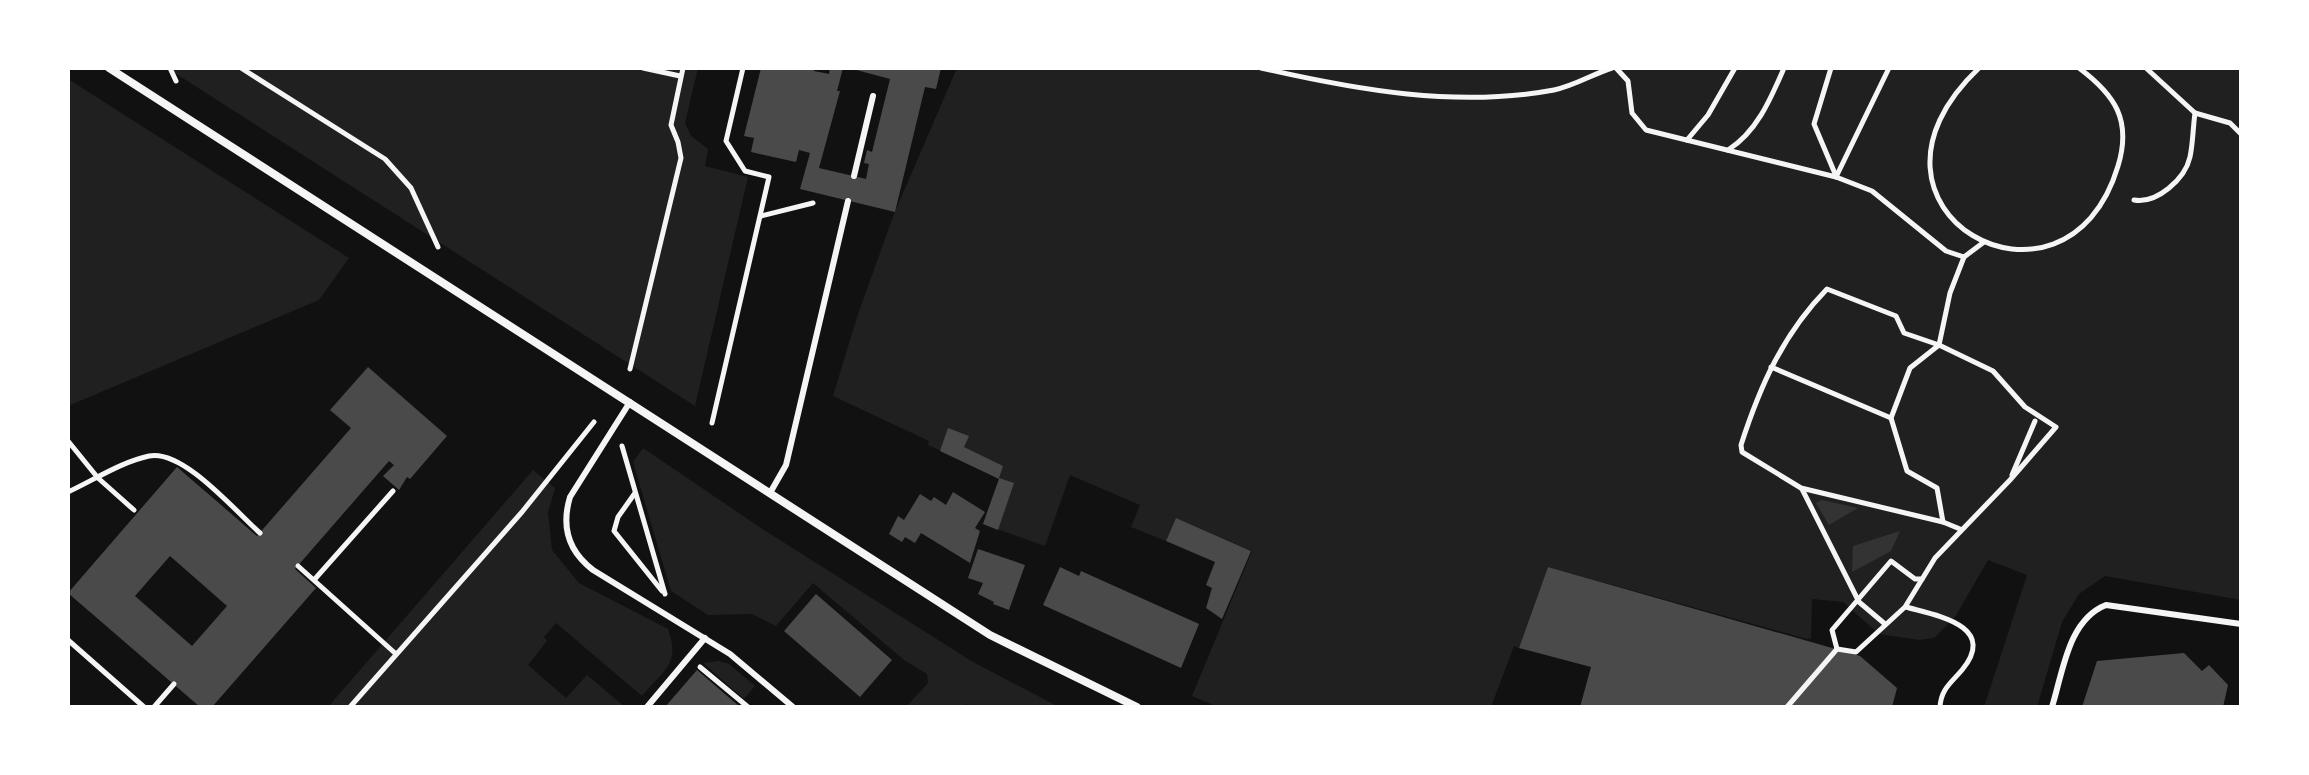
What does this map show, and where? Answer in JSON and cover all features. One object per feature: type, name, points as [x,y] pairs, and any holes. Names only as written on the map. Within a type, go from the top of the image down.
[{"type":"street","points":[[109,68],[990,635],[1137,707]]},
{"type":"lane","points":[[854,176],[873,96]]},
{"type":"lane","points":[[770,493],[786,465],[848,201]]},
{"type":"lane","points":[[630,402],[570,497],[565,513],[571,547],[581,561],[593,570],[730,654],[793,707]]},
{"type":"lane","points":[[2052,707],[2075,633],[2092,611],[2106,605],[2241,624]]},
{"type":"lane","points":[[647,707],[705,638]]},
{"type":"path","points":[[170,68],[176,81]]},
{"type":"path","points":[[241,68],[385,159],[411,188],[438,247]]},
{"type":"path","points":[[643,68],[680,76]]},
{"type":"path","points":[[630,369],[681,158],[671,125],[683,68]]},
{"type":"path","points":[[712,423],[769,177],[745,171],[726,141],[743,68]]},
{"type":"path","points":[[1261,68],[1342,86],[1468,98],[1558,89],[1614,68],[1628,81],[1632,113],[1646,130],[1836,177],[1872,191],[1946,251],[1964,257]]},
{"type":"path","points":[[1687,140],[1708,115],[1735,68]]},
{"type":"path","points":[[1728,150],[1739,143],[1762,115],[1784,68]]},
{"type":"path","points":[[1831,68],[1814,124],[1836,177]]},
{"type":"path","points":[[1836,177],[1889,68]]},
{"type":"path","points":[[1979,68],[1962,85],[1931,140],[1928,161],[1931,184],[1945,210],[1959,225],[1984,242],[2019,251],[2040,249],[2068,239],[2104,201],[2123,151],[2124,122],[2112,99],[2079,68]]},
{"type":"path","points":[[2146,68],[2195,113],[2230,123],[2241,134]]},
{"type":"path","points":[[2134,200],[2143,201],[2158,196],[2173,184],[2189,161],[2195,113]]},
{"type":"path","points":[[760,216],[813,203]]},
{"type":"path","points":[[1943,522],[1937,488],[1907,471],[1891,418],[1910,368],[1939,345],[1950,293],[1964,257],[1984,242]]},
{"type":"path","points":[[1837,649],[1856,652],[1905,607],[1935,558],[2056,427],[2025,407],[1993,371],[1939,345],[1904,333],[1896,316],[1827,289],[1802,314],[1771,367],[1755,401],[1741,445],[1742,452],[1801,488],[1943,522],[1960,529]]},
{"type":"path","points":[[1771,367],[1891,418]]},
{"type":"path","points":[[350,707],[522,512],[600,415]]},
{"type":"path","points":[[2010,480],[2035,421]]},
{"type":"path","points":[[68,441],[98,478],[134,510]]},
{"type":"path","points":[[621,445],[665,594],[614,531],[618,517],[635,493]]},
{"type":"path","points":[[68,492],[134,461],[165,455],[184,465],[260,533]]},
{"type":"path","points":[[1801,488],[1859,602],[1885,624]]},
{"type":"path","points":[[314,580],[393,491]]},
{"type":"path","points":[[1837,649],[1832,630],[1891,561],[1915,579],[1922,579]]},
{"type":"path","points":[[298,566],[396,654]]},
{"type":"path","points":[[1905,607],[1950,618],[1964,628],[1972,642],[1971,657],[1942,692],[1940,707]]},
{"type":"path","points":[[68,640],[144,707]]},
{"type":"path","points":[[1787,707],[1837,649]]},
{"type":"path","points":[[689,657],[747,703]]},
{"type":"path","points":[[154,707],[174,684]]},
{"type":"shaded area","points":[[167,68],[698,68],[685,123],[691,136],[708,149],[705,166],[748,177],[695,406]]},
{"type":"shaded area","points":[[957,68],[2241,68],[2241,600],[2105,576],[2079,594],[2062,622],[2037,707],[1984,707],[2027,575],[1988,560],[1955,617],[1934,638],[1919,640],[1879,634],[1843,602],[1812,599],[1811,638],[1807,639],[1548,567],[1519,648],[1514,646],[1491,707],[1218,707],[1192,696],[1252,551],[1176,518],[1166,541],[1131,527],[1140,505],[1070,475],[1045,546],[983,524],[999,478],[833,396],[894,214]]},
{"type":"shaded area","points":[[68,79],[349,258],[319,300],[68,406]]},
{"type":"shaded area","points":[[643,448],[761,528],[973,662],[1059,707],[971,707],[967,704],[964,707],[906,707],[928,683],[927,674],[904,660],[813,583],[776,626],[752,614],[708,615],[671,591],[633,462]]},
{"type":"shaded area","points":[[533,470],[555,488],[548,512],[552,550],[579,583],[668,629],[672,651],[663,673],[642,696],[556,623],[544,637],[547,641],[528,665],[566,698],[587,675],[625,707],[328,707]]},
{"type":"shaded area","points":[[1822,500],[1858,508],[1829,525],[1816,503]]},
{"type":"shaded area","points":[[1900,531],[1891,551],[1852,572],[1853,546]]},
{"type":"shaded area","points":[[719,661],[729,664],[755,686],[744,699],[703,663]]},
{"type":"building","points":[[761,68],[814,68],[814,71],[829,74],[830,68],[843,68],[837,91],[840,91],[819,168],[866,179],[869,164],[864,163],[867,150],[872,152],[890,79],[849,68],[941,68],[936,89],[925,87],[895,212],[800,189],[810,153],[799,150],[796,162],[751,152],[754,138],[744,136]]},
{"type":"building","points":[[368,367],[447,436],[410,479],[407,477],[399,490],[383,476],[394,465],[389,461],[295,569],[316,588],[212,707],[200,707],[68,593],[177,467],[257,536],[351,428],[330,410]],"holes":[[[170,556],[227,606],[192,646],[135,596]]]},
{"type":"building","points":[[948,428],[969,436],[964,447],[1003,466],[999,478],[1014,483],[998,530],[983,524],[999,479],[940,451]]},
{"type":"building","points":[[953,492],[985,512],[975,528],[980,531],[970,563],[921,533],[915,543],[905,537],[902,542],[889,534],[898,516],[904,520],[920,494],[931,501],[934,497],[946,505]]},
{"type":"building","points":[[1176,518],[1251,551],[1222,619],[1206,608],[1212,588],[1206,585],[1215,562],[1166,541]]},
{"type":"building","points":[[978,549],[1025,565],[1009,610],[978,594],[983,583],[968,578]]},
{"type":"building","points":[[1060,567],[1079,576],[1081,571],[1199,624],[1181,668],[1043,605]]},
{"type":"building","points":[[1548,567],[1860,656],[1897,688],[1892,707],[1580,707],[1591,667],[1519,648]]},
{"type":"building","points":[[816,594],[892,660],[860,697],[784,631]]},
{"type":"building","points":[[2184,653],[2202,671],[2209,665],[2228,685],[2223,707],[2082,707],[2097,661]]},
{"type":"building","points":[[697,670],[740,707],[665,707]]}]
